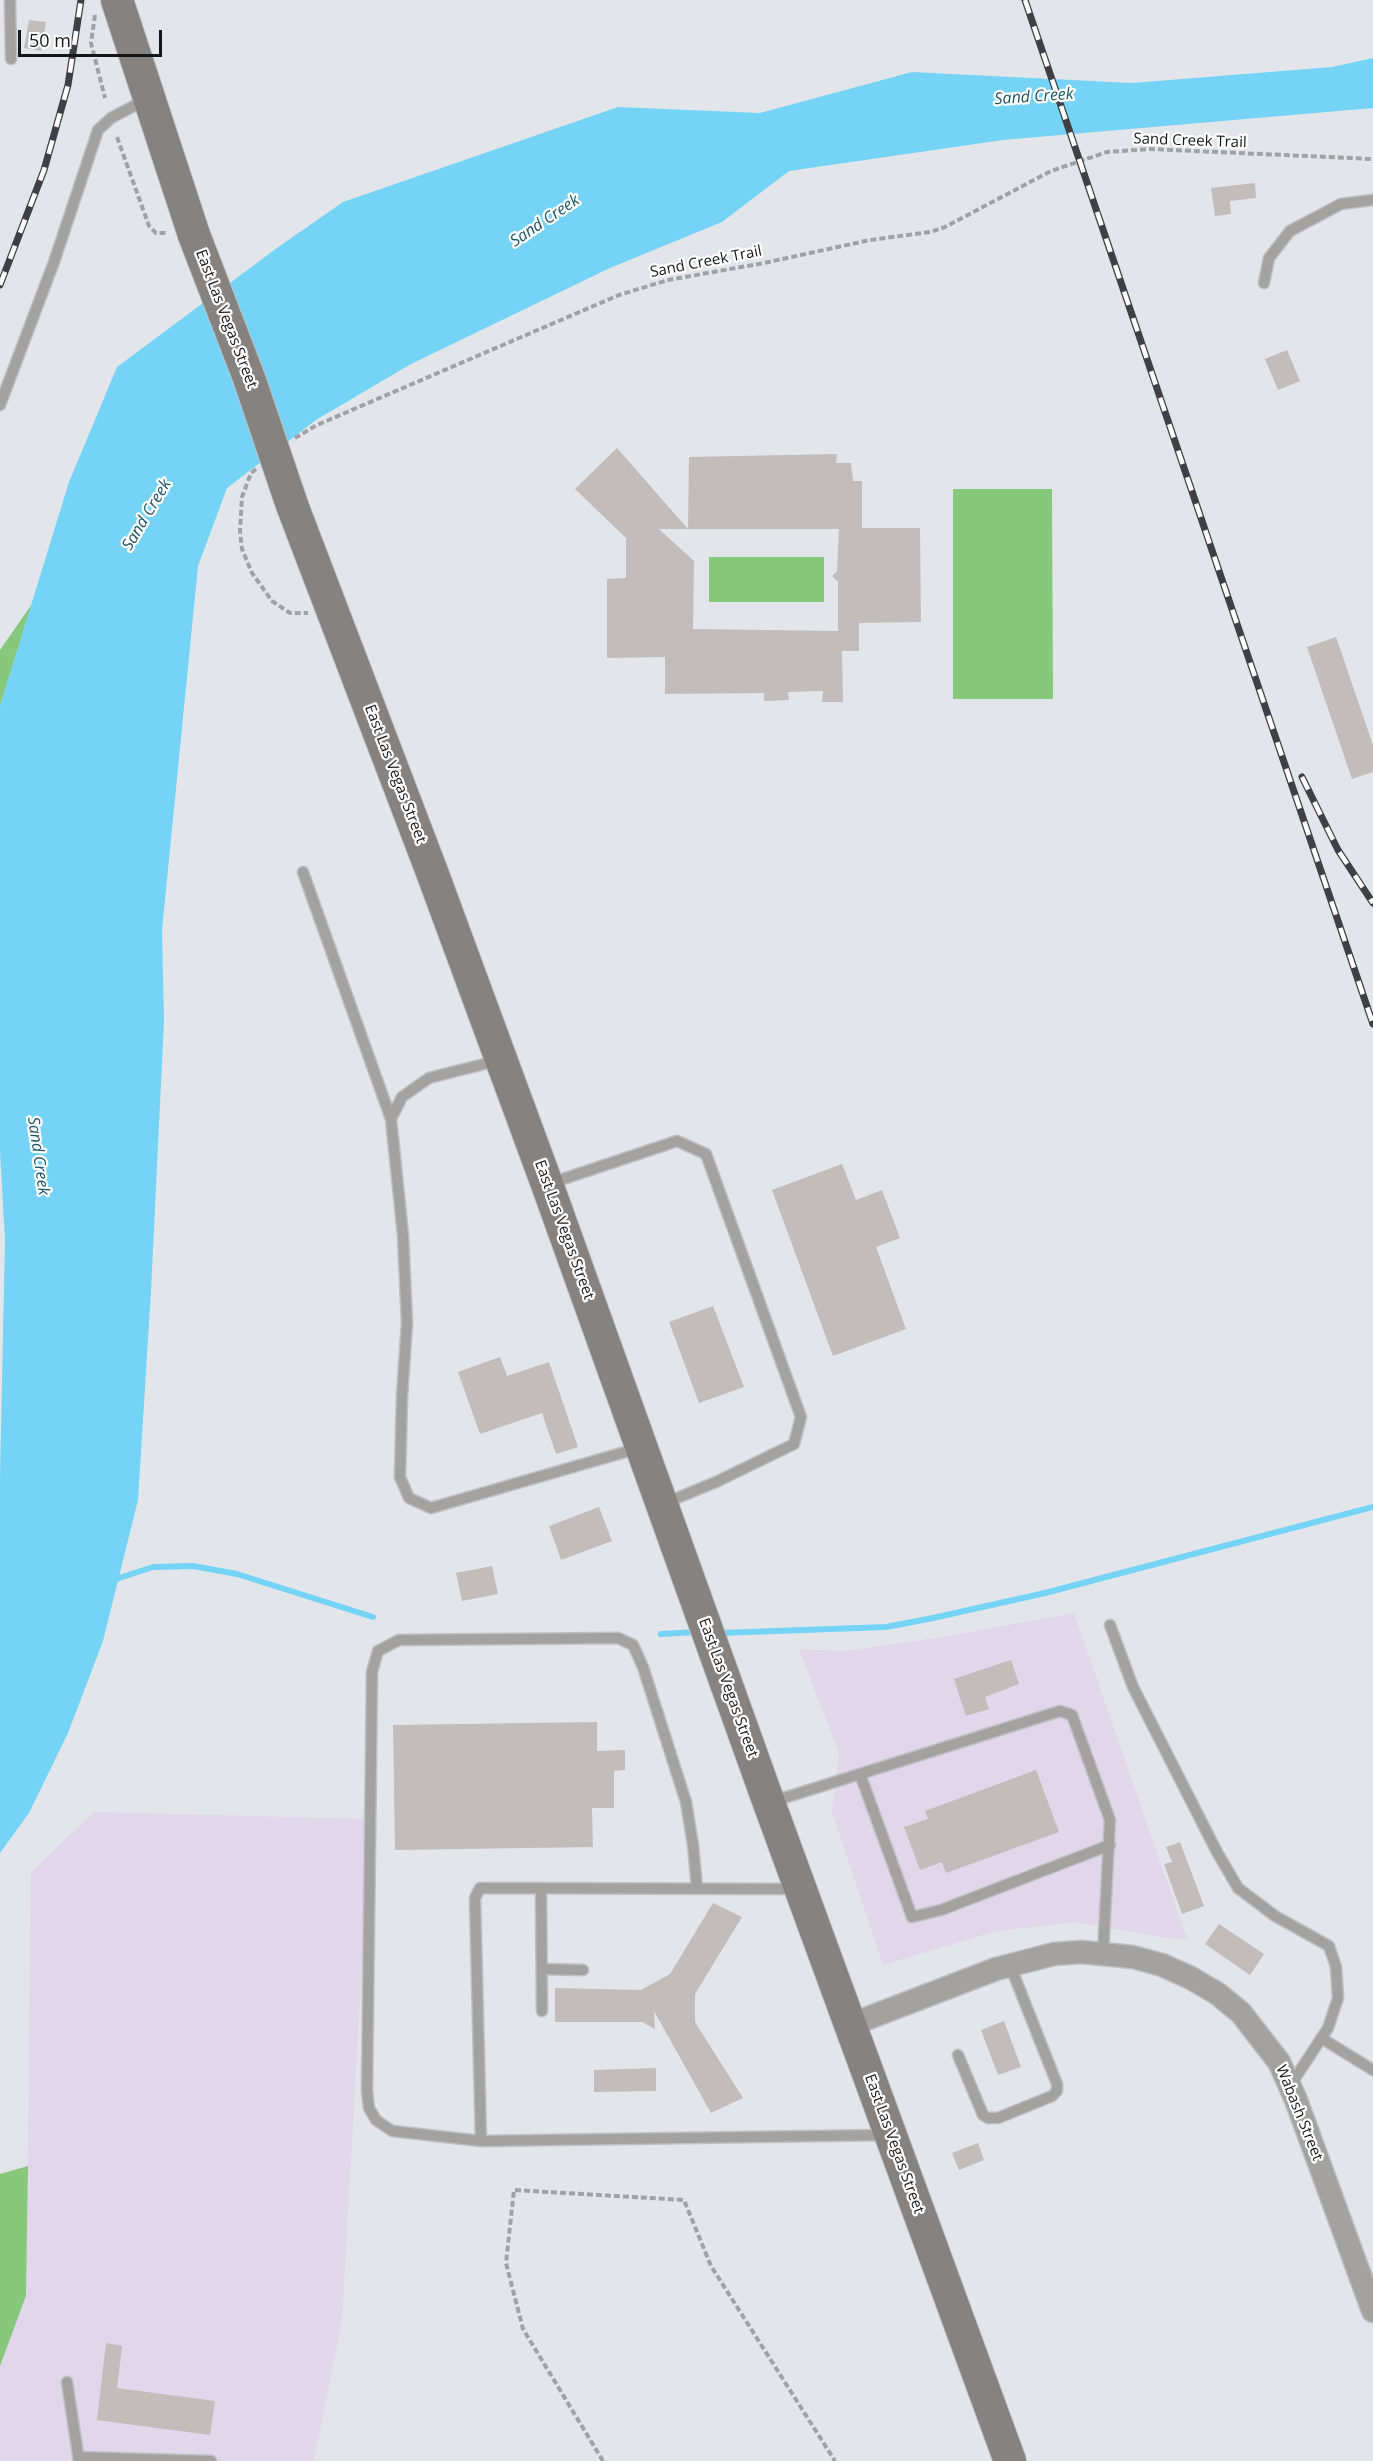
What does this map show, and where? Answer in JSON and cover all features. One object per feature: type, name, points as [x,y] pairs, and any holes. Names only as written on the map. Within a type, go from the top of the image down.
[{"type":"street","name":"East Las Vegas Street","points":[[107,3],[150,97],[184,234],[249,378],[292,505],[547,1184],[769,1803],[1010,2461]]},
{"type":"street","name":"Wabash Street","points":[[850,2025],[1010,1965],[1054,1954],[1103,1954],[1133,1957],[1162,1965],[1191,1978],[1218,1994],[1240,2013],[1263,2039],[1279,2062],[1373,2311]]},
{"type":"lane","points":[[10,0],[11,59]]},
{"type":"lane","points":[[0,405],[54,262],[98,130],[111,118],[150,97]]},
{"type":"lane","points":[[1263,283],[1269,258],[1290,231],[1341,204],[1373,200]]},
{"type":"lane","points":[[303,872],[391,1119],[403,1235],[407,1323],[400,1477],[409,1498],[431,1508],[642,1447]]},
{"type":"lane","points":[[391,1119],[402,1097],[429,1078],[501,1059]]},
{"type":"lane","points":[[547,1184],[677,1142],[706,1154],[801,1417],[794,1444],[716,1482],[662,1504]]},
{"type":"lane","points":[[1110,1625],[1133,1687],[1216,1852],[1238,1888],[1275,1916],[1329,1946],[1336,1967],[1338,1998],[1328,2028],[1290,2087]]},
{"type":"lane","points":[[697,1888],[686,1802],[643,1667],[633,1645],[618,1638],[399,1640],[378,1651],[372,1672],[367,2091],[369,2108],[376,2120],[392,2131],[481,2141],[890,2134]]},
{"type":"lane","points":[[769,1803],[1060,1711],[1072,1715],[1110,1820],[1103,1954]]},
{"type":"lane","points":[[861,1774],[912,1917],[941,1910],[1110,1845]]},
{"type":"lane","points":[[481,2141],[475,1898],[480,1888],[801,1889]]},
{"type":"lane","points":[[541,1888],[542,2011]]},
{"type":"lane","points":[[958,2055],[983,2115],[988,2118],[998,2118],[1052,2096],[1057,2091],[1057,2084],[1010,1965]]},
{"type":"lane","points":[[542,1970],[583,1970]]},
{"type":"lane","points":[[1321,2038],[1373,2070]]},
{"type":"lane","points":[[67,2382],[78,2459],[211,2461]]},
{"type":"path","points":[[105,98],[91,43],[107,3]]},
{"type":"path","points":[[117,136],[149,226],[156,233],[184,234]]},
{"type":"path","name":"Sand Creek Trail","points":[[287,445],[317,425],[619,295],[668,280],[764,263],[870,240],[930,232],[1051,171],[1107,152],[1150,149],[1373,159]]},
{"type":"path","points":[[260,466],[251,473],[242,497],[240,531],[242,549],[252,573],[272,601],[290,613],[301,615],[313,612]]},
{"type":"path","points":[[603,2461],[523,2329],[506,2263],[514,2190],[684,2200],[711,2266],[835,2461]]},
{"type":"shaded area","points":[[1074,1613],[1187,1939],[1166,1938],[1076,1922],[997,1931],[883,1965],[832,1812],[839,1753],[799,1649],[844,1651],[937,1638]]},
{"type":"shaded area","points":[[94,1812],[370,1819],[342,2321],[314,2461],[0,2461],[0,2366],[26,2296],[31,1872]]},
{"type":"green space","points":[[953,489],[1052,489],[1053,699],[953,699]]},
{"type":"green space","points":[[709,557],[824,557],[824,602],[709,602]]},
{"type":"green space","points":[[32,604],[0,706],[0,650]]},
{"type":"green space","points":[[28,2166],[26,2296],[0,2366],[0,2174]]},
{"type":"water","name":"Sand Creek","points":[[1373,58],[1373,108],[1003,140],[789,171],[722,222],[610,268],[411,364],[316,420],[227,488],[198,566],[162,930],[164,1021],[138,1500],[103,1641],[68,1733],[29,1813],[0,1853],[0,1477],[5,1240],[0,1151],[0,706],[69,482],[117,367],[343,202],[618,107],[760,113],[912,72],[1132,83],[1332,67]]},
{"type":"building","points":[[29,20],[46,22],[41,51],[24,48]]},
{"type":"building","points":[[1255,183],[1256,198],[1230,201],[1231,214],[1215,216],[1211,188]]},
{"type":"building","points":[[1287,350],[1300,381],[1278,390],[1265,359]]},
{"type":"building","points":[[617,448],[688,529],[689,457],[837,454],[836,463],[851,463],[853,481],[862,481],[862,528],[920,528],[921,622],[859,623],[859,651],[842,651],[843,702],[822,702],[823,691],[788,692],[789,700],[764,701],[764,693],[665,694],[665,657],[607,658],[607,579],[626,578],[626,538],[575,489]],"holes":[[[659,529],[839,529],[837,571],[832,576],[838,582],[838,631],[693,629],[694,561]]]},
{"type":"building","points":[[1336,637],[1373,745],[1373,772],[1352,779],[1307,647]]},
{"type":"building","points":[[842,1164],[856,1200],[882,1190],[900,1238],[876,1247],[906,1329],[833,1356],[772,1190]]},
{"type":"building","points":[[713,1306],[744,1387],[699,1403],[669,1322]]},
{"type":"building","points":[[500,1357],[507,1376],[549,1362],[578,1447],[556,1454],[542,1413],[480,1434],[458,1372]]},
{"type":"building","points":[[599,1507],[612,1541],[561,1560],[549,1526]]},
{"type":"building","points":[[492,1566],[498,1594],[462,1601],[456,1573]]},
{"type":"building","points":[[1011,1660],[1019,1684],[985,1697],[989,1709],[966,1716],[954,1679]]},
{"type":"building","points":[[597,1722],[597,1751],[625,1750],[625,1770],[614,1771],[614,1808],[592,1808],[593,1847],[395,1850],[393,1725]]},
{"type":"building","points":[[1036,1770],[1059,1832],[946,1873],[942,1862],[920,1870],[904,1827],[928,1819],[925,1811]]},
{"type":"building","points":[[1180,1842],[1204,1906],[1182,1914],[1164,1864],[1172,1862],[1166,1847]]},
{"type":"building","points":[[713,1903],[742,1917],[695,1994],[695,2022],[743,2098],[711,2113],[654,2011],[655,2029],[642,2022],[555,2022],[555,1988],[641,1990],[670,1974]]},
{"type":"building","points":[[1219,1924],[1264,1954],[1250,1975],[1205,1944]]},
{"type":"building","points":[[1004,2021],[1021,2067],[998,2075],[981,2030]]},
{"type":"building","points":[[656,2068],[656,2091],[594,2092],[594,2070]]},
{"type":"building","points":[[978,2143],[984,2160],[959,2170],[952,2153]]},
{"type":"building","points":[[106,2343],[122,2346],[117,2388],[215,2401],[210,2435],[97,2420]]},
{"type":"waterway","points":[[720,1633],[886,1627],[933,1618],[1045,1593],[1373,1507]]},
{"type":"waterway","points":[[113,1580],[153,1567],[193,1566],[237,1574],[373,1617]]},
{"type":"waterway","points":[[661,1634],[697,1632]]},
{"type":"railway","points":[[0,285],[44,170],[68,85],[81,0]]},
{"type":"railway","points":[[1025,0],[1373,1024]]},
{"type":"railway","points":[[1302,777],[1338,850],[1373,903]]}]
